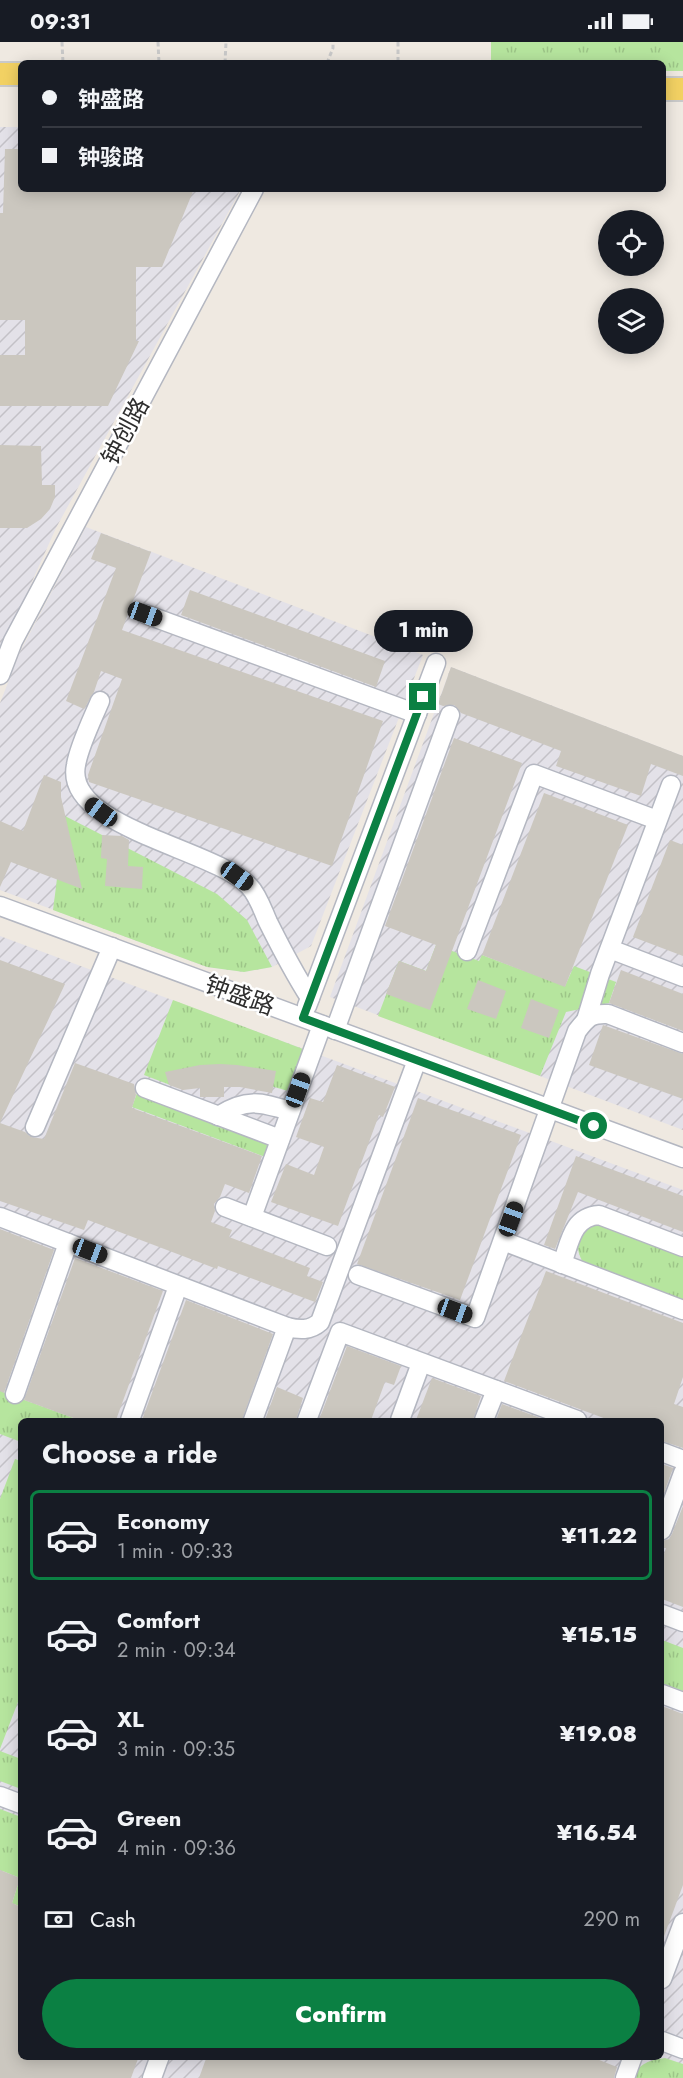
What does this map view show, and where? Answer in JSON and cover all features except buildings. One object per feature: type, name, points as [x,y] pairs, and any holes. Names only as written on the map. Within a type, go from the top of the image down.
[{"type":"main road","points":[[0,74],[18,74]]},
{"type":"main road","points":[[666,89],[683,89]]},
{"type":"street","name":"钟创路","points":[[0,675],[13,641],[252,192]]},
{"type":"street","points":[[145,614],[417,714]]},
{"type":"street","points":[[303,1018],[436,663]]},
{"type":"street","points":[[100,701],[75,767],[77,785],[89,803],[113,821],[223,866],[250,886],[292,970],[310,998]]},
{"type":"street","points":[[252,1217],[290,1111],[329,1027],[450,715]]},
{"type":"street","points":[[467,951],[534,774],[657,820]]},
{"type":"street","points":[[586,1020],[591,1000],[671,785]]},
{"type":"street","name":"钟盛路","points":[[0,906],[683,1158]]},
{"type":"street","points":[[35,1127],[112,947]]},
{"type":"street","points":[[610,949],[683,977]]},
{"type":"street","points":[[358,1275],[475,1318],[577,1031],[586,1020],[596,1014],[608,1014],[683,1043]]},
{"type":"street","points":[[0,1217],[287,1327],[306,1329],[314,1327],[320,1322],[417,1060]]},
{"type":"street","points":[[146,1088],[280,1139]]},
{"type":"street","points":[[218,1116],[233,1106],[250,1103],[270,1105],[290,1111]]},
{"type":"street","points":[[225,1207],[327,1246]]},
{"type":"street","points":[[562,1264],[575,1229],[580,1221],[589,1216],[599,1215],[683,1247]]},
{"type":"street","points":[[503,1241],[683,1310]]},
{"type":"street","points":[[15,1394],[68,1243]]},
{"type":"street","points":[[131,1418],[178,1286]]},
{"type":"street","points":[[253,1418],[287,1327]]},
{"type":"street","points":[[309,1418],[340,1332],[572,1418]]},
{"type":"street","points":[[401,1418],[421,1362]]},
{"type":"street","points":[[485,1418],[496,1390]]},
{"type":"street","points":[[664,1453],[683,1460]]},
{"type":"street","points":[[664,1525],[683,1473]]},
{"type":"street","points":[[664,1615],[683,1622]]},
{"type":"street","points":[[664,1695],[683,1702]]},
{"type":"street","points":[[0,1796],[18,1803]]},
{"type":"street","points":[[664,1974],[683,1923]]},
{"type":"street","points":[[664,2042],[683,2049]]},
{"type":"street","points":[[152,2078],[159,2060]]},
{"type":"street","points":[[625,2078],[632,2060]]},
{"type":"path","points":[[62,42],[63,60]]},
{"type":"path","points":[[158,42],[159,60]]},
{"type":"path","points":[[225,60],[226,42]]},
{"type":"path","points":[[328,60],[333,42]]},
{"type":"path","points":[[398,42],[398,60]]},
{"type":"shaded area","points":[[0,127],[18,127],[18,192],[239,192],[56,528],[0,653]]},
{"type":"shaded area","points":[[86,527],[423,655],[311,946],[272,967],[244,972],[207,967],[0,890],[0,703],[20,652]]},
{"type":"shaded area","points":[[451,667],[683,756],[683,1130],[330,997]]},
{"type":"shaded area","points":[[0,936],[683,1190],[683,2078],[0,2078]]},
{"type":"green space","points":[[491,42],[683,42],[683,71],[666,71],[666,60],[491,60]]},
{"type":"green space","points":[[65,816],[217,894],[247,920],[272,967],[244,972],[207,967],[53,910]]},
{"type":"green space","points":[[436,945],[479,961],[482,955],[565,986],[574,966],[616,982],[609,1003],[566,1012],[540,1076],[378,1016],[399,961],[426,971]]},
{"type":"green space","points":[[173,1000],[303,1049],[288,1091],[257,1082],[173,1086],[144,1075]]},
{"type":"green space","points":[[137,1093],[270,1143],[265,1157],[132,1107]]},
{"type":"green space","points":[[599,1222],[683,1254],[683,1300],[583,1262],[578,1247],[582,1230]]},
{"type":"green space","points":[[0,1391],[74,1418],[18,1418],[18,1441],[0,1434]]},
{"type":"green space","points":[[15,1459],[18,1460],[18,1702],[0,1749],[0,1499]]},
{"type":"green space","points":[[664,1641],[683,1648],[683,1691],[664,1684]]},
{"type":"green space","points":[[0,1751],[18,1758],[18,1788],[0,1781]]},
{"type":"green space","points":[[0,1809],[18,1816],[18,1877],[0,1870]]},
{"type":"green space","points":[[18,1884],[18,1906],[12,1903]]},
{"type":"green space","points":[[664,2058],[683,2064],[683,2078],[633,2078],[638,2069],[646,2063]]},
{"type":"route","points":[[423,697],[303,1018],[594,1126]]}]
